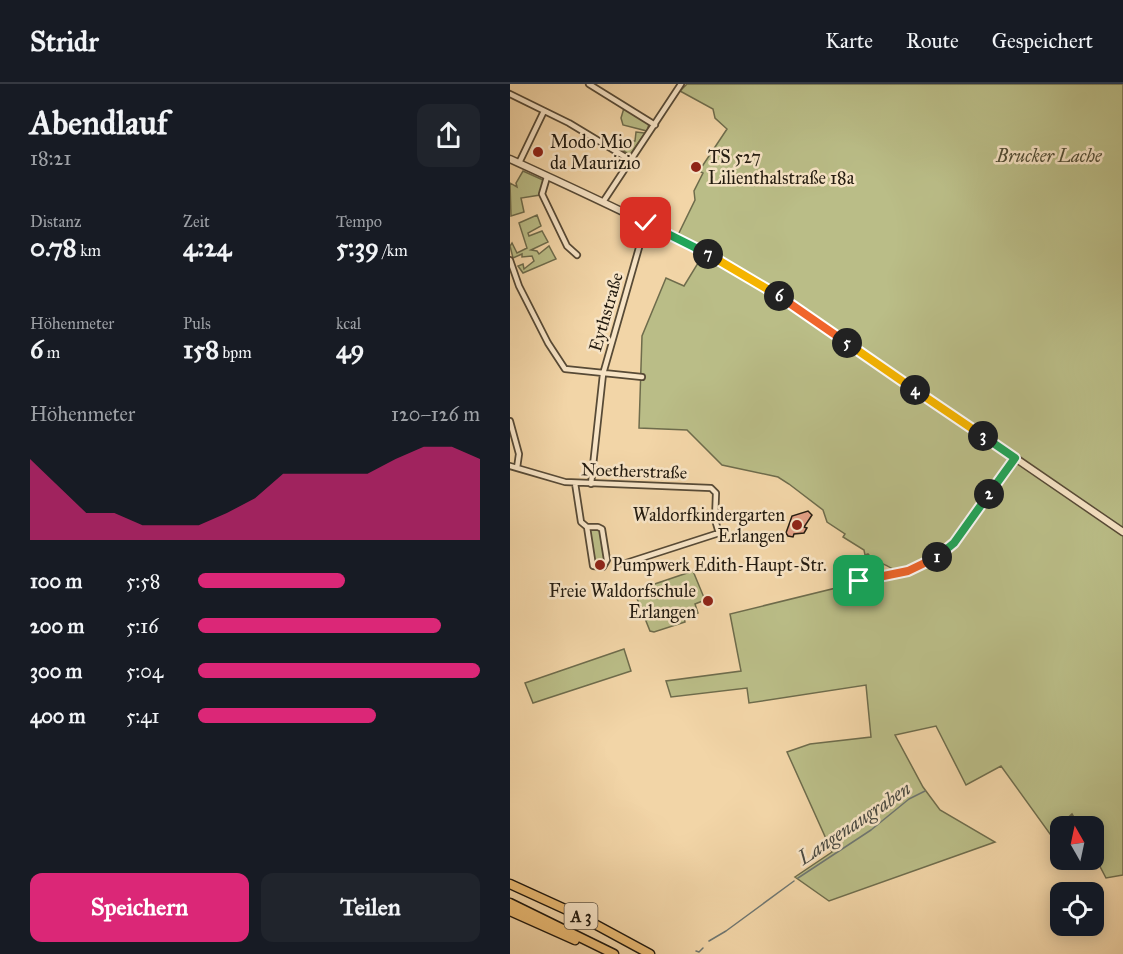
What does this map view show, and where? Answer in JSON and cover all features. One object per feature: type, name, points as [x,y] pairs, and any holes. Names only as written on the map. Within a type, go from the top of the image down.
[{"type":"highway","name":"A 3","points":[[510,884],[578,915],[650,954]]},
{"type":"highway","name":"A 3","points":[[510,903],[614,954]]},
{"type":"highway","points":[[510,911],[604,954]]},
{"type":"street","points":[[589,84],[655,125]]},
{"type":"street","points":[[603,202],[681,84]]},
{"type":"street","points":[[510,94],[594,137],[632,161]]},
{"type":"street","points":[[519,163],[544,111]]},
{"type":"street","points":[[510,159],[646,223],[741,272],[1123,532]]},
{"type":"street","points":[[548,177],[542,190],[543,197],[567,246],[577,255]]},
{"type":"street","name":"Eythstraße","points":[[591,484],[603,374],[646,223]]},
{"type":"street","points":[[510,260],[539,324],[565,369],[603,374]]},
{"type":"street","name":"Eythstraße","points":[[603,374],[642,377]]},
{"type":"street","points":[[510,422],[519,454],[517,468]]},
{"type":"street","points":[[859,581],[917,568],[946,551],[1015,458]]},
{"type":"street","name":"Noetherstraße","points":[[510,466],[554,480],[575,483],[711,488],[716,493],[715,520],[719,533],[623,564]]},
{"type":"street","points":[[575,483],[581,522],[587,527],[598,527],[602,530],[607,560],[603,567],[593,566],[587,527]]},
{"type":"green space","name":"Brucker Lache","points":[[687,84],[1123,84],[1123,875],[1106,878],[1102,870],[1104,870],[1104,816],[1073,816],[1072,814],[1050,816],[1050,834],[1001,766],[966,785],[936,726],[895,735],[923,787],[940,810],[995,842],[829,901],[795,877],[832,852],[787,752],[810,744],[871,737],[866,685],[749,703],[747,688],[671,697],[666,681],[741,671],[730,614],[897,573],[868,554],[865,555],[864,550],[843,537],[845,534],[827,522],[823,510],[778,477],[722,465],[687,430],[639,428],[642,336],[666,278],[684,286],[706,250],[678,235],[695,200],[694,191],[703,173],[699,171],[727,129],[715,118],[713,109],[680,91]]},
{"type":"green space","points":[[624,108],[649,124],[647,131],[623,125],[621,118]]},
{"type":"green space","points":[[636,132],[645,133],[630,155],[606,140],[635,141]]},
{"type":"green space","points":[[523,171],[543,180],[540,195],[521,198],[524,212],[511,216],[510,183],[517,187],[516,183]]},
{"type":"green space","points":[[537,215],[541,226],[528,233],[529,236],[542,231],[548,242],[531,250],[539,254],[549,246],[556,259],[523,273],[518,266],[523,264],[524,269],[534,261],[532,256],[522,257],[522,254],[513,258],[510,246],[512,243],[517,253],[527,248],[519,223]]},
{"type":"green space","points":[[593,528],[601,530],[605,560],[602,566],[595,565],[589,530]]},
{"type":"green space","points":[[693,571],[705,600],[695,604],[698,613],[684,617],[685,622],[654,632],[650,631],[634,591]]},
{"type":"green space","points":[[624,649],[631,671],[533,703],[525,683]]},
{"type":"building","name":"Waldorfkindergarten Erlangen","points":[[808,511],[812,515],[804,527],[807,528],[804,533],[794,534],[793,537],[788,536],[786,533],[792,516]]},
{"type":"waterway","name":"Langenaugraben","points":[[798,878],[871,830],[909,799],[925,791]]},
{"type":"waterway","name":"Langenaugraben","points":[[709,941],[794,881]]},
{"type":"waterway","name":"Langenaugraben","points":[[696,951],[699,952],[703,948]]},
{"type":"place","name":"Modo Mio da Maurizio","points":[[538,152]]},
{"type":"place","name":"TS 527 Lilienthalstraße 18a","points":[[696,167]]},
{"type":"place","name":"Waldorfkindergarten Erlangen","points":[[797,525]]},
{"type":"place","name":"Pumpwerk Edith-Haupt-Str.","points":[[600,565]]},
{"type":"place","name":"Freie Waldorfschule Erlangen","points":[[708,601]]},
{"type":"route","points":[[646,223],[741,272],[1015,458],[946,551],[917,568],[859,581]]}]
